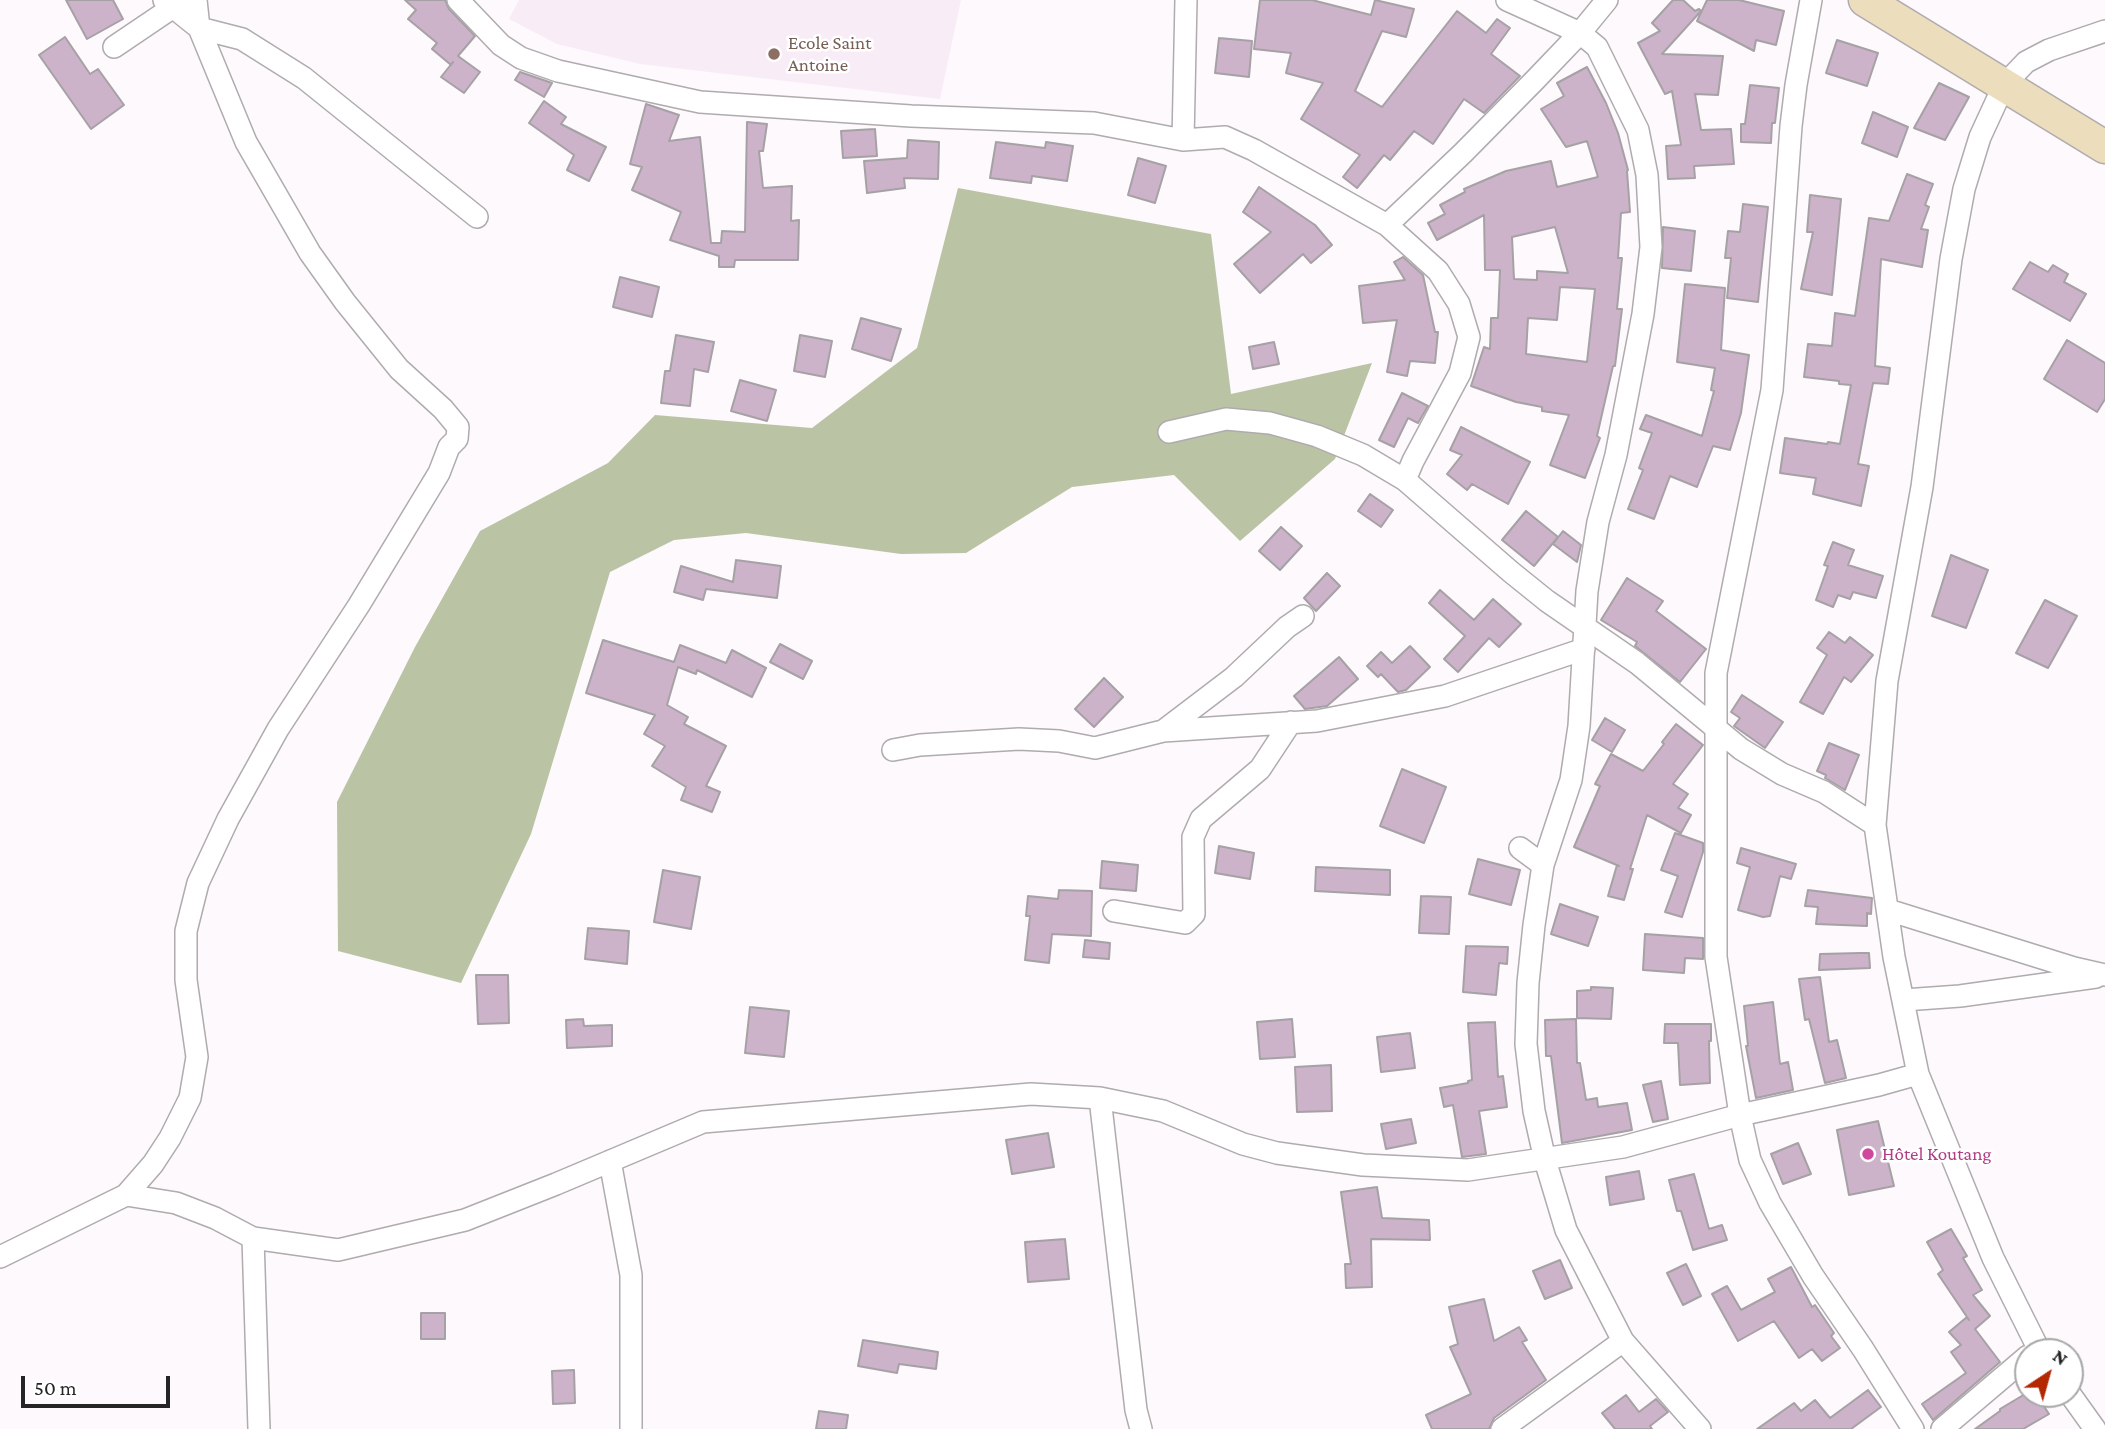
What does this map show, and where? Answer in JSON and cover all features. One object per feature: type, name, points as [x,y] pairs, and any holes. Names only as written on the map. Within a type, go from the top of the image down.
[{"type":"main road","points":[[1865,0],[2105,148]]},
{"type":"street","points":[[0,1257],[126,1195],[153,1164],[170,1138],[190,1097],[197,1058],[186,980],[186,932],[198,883],[228,819],[278,729],[367,593],[439,473],[449,447],[457,439],[458,427],[443,409],[399,369],[310,253],[246,142],[199,28],[196,0]]},
{"type":"street","points":[[458,0],[501,45],[521,58],[558,71],[700,103],[911,116],[1094,123],[1183,140],[1224,137],[1254,150],[1387,225],[1438,271],[1459,304],[1469,337],[1460,373],[1405,480]]},
{"type":"street","points":[[1183,140],[1186,0]]},
{"type":"street","points":[[1507,0],[1580,33],[1597,47],[1638,130],[1647,175],[1651,247],[1640,327],[1616,455],[1598,522],[1584,627],[1579,726],[1571,780],[1543,865],[1528,982],[1526,1044],[1534,1111],[1545,1160],[1566,1230],[1623,1341],[1700,1429]]},
{"type":"street","points":[[1387,225],[1464,153],[1580,33],[1606,0]]},
{"type":"street","points":[[1811,0],[1791,126],[1772,390],[1716,673],[1716,957],[1749,1160],[1770,1203],[1813,1276],[1864,1349],[1913,1429]]},
{"type":"street","points":[[114,47],[173,2],[199,28],[242,39],[304,78],[477,217]]},
{"type":"street","points":[[2028,1338],[1918,1074],[1894,957],[1875,825],[1887,681],[1922,487],[1951,259],[1968,176],[1980,138],[2004,85],[2026,62],[2049,50],[2105,31]]},
{"type":"street","points":[[1169,432],[1226,419],[1270,423],[1317,436],[1363,455],[1405,480],[1511,572],[1637,663],[1741,749],[1782,774],[1824,792],[1875,825]]},
{"type":"street","points":[[1163,731],[1234,677],[1287,627],[1303,616]]},
{"type":"street","points":[[893,750],[920,745],[1019,739],[1059,741],[1095,748],[1163,731],[1317,721],[1446,696],[1584,649]]},
{"type":"street","points":[[1114,911],[1185,923],[1194,914],[1193,837],[1201,819],[1260,769],[1291,722]]},
{"type":"street","points":[[1520,848],[1543,865]]},
{"type":"street","points":[[1888,910],[2074,968],[2105,975]]},
{"type":"street","points":[[1904,1000],[1960,996],[2105,975]]},
{"type":"street","points":[[126,1195],[176,1203],[215,1218],[253,1238],[338,1250],[465,1220],[703,1122],[1031,1094],[1100,1098],[1163,1111],[1243,1144],[1309,1159],[1363,1165],[1468,1170],[1623,1146],[1740,1115],[1880,1085],[1918,1074]]},
{"type":"street","points":[[1100,1098],[1136,1410],[1141,1429]]},
{"type":"street","points":[[610,1161],[631,1275],[631,1429]]},
{"type":"street","points":[[253,1238],[259,1429]]},
{"type":"street","points":[[1502,1429],[1623,1341]]},
{"type":"street","points":[[1942,1429],[2014,1369]]},
{"type":"street","points":[[2080,1408],[2095,1429]]},
{"type":"shaded area","name":"Ecole Saint Antoine","points":[[519,0],[961,0],[940,99],[640,64],[557,44],[509,19]]},
{"type":"green space","points":[[958,188],[1211,234],[1231,394],[1372,363],[1335,459],[1240,541],[1174,475],[1072,487],[966,553],[901,554],[746,533],[674,540],[610,572],[531,834],[461,983],[338,951],[337,802],[415,647],[480,531],[608,463],[655,415],[812,428],[917,348]]},
{"type":"building","points":[[66,0],[113,0],[123,19],[87,39]]},
{"type":"building","points":[[405,0],[445,0],[449,9],[475,36],[458,56],[480,72],[464,93],[441,77],[451,65],[432,49],[437,43],[408,19],[416,10]]},
{"type":"building","points":[[1260,0],[1312,0],[1371,15],[1375,0],[1414,9],[1406,37],[1382,31],[1355,91],[1382,107],[1457,11],[1486,33],[1497,19],[1510,28],[1491,54],[1520,76],[1484,113],[1464,99],[1433,144],[1414,131],[1390,160],[1384,155],[1357,188],[1343,177],[1360,155],[1301,119],[1323,83],[1286,73],[1291,53],[1254,49]]},
{"type":"building","points":[[1673,0],[1683,0],[1695,11],[1701,11],[1662,54],[1723,56],[1718,95],[1695,94],[1701,130],[1731,129],[1734,164],[1694,166],[1695,178],[1668,179],[1666,146],[1681,145],[1672,91],[1665,94],[1638,43],[1660,31],[1652,23]]},
{"type":"building","points":[[1707,0],[1739,0],[1784,11],[1776,45],[1756,40],[1754,51],[1697,21]]},
{"type":"building","points":[[65,37],[90,74],[98,69],[124,105],[91,129],[39,55]]},
{"type":"building","points":[[1219,38],[1252,41],[1249,77],[1215,73]]},
{"type":"building","points":[[1837,40],[1878,53],[1867,86],[1826,73]]},
{"type":"building","points":[[1587,67],[1618,133],[1628,170],[1630,212],[1621,213],[1618,258],[1622,258],[1617,309],[1622,309],[1615,366],[1597,436],[1600,438],[1585,478],[1550,465],[1569,415],[1542,411],[1542,407],[1516,402],[1471,386],[1484,347],[1490,349],[1491,318],[1498,318],[1500,270],[1485,270],[1484,215],[1437,240],[1428,223],[1445,214],[1440,205],[1465,192],[1464,189],[1506,171],[1551,161],[1557,187],[1598,177],[1587,141],[1566,147],[1541,109],[1564,96],[1557,83]],"holes":[[[1555,227],[1568,273],[1537,271],[1537,280],[1514,279],[1512,237]],[[1560,287],[1595,289],[1587,362],[1526,354],[1528,318],[1557,320]]]},
{"type":"building","points":[[520,72],[552,83],[544,97],[515,80]]},
{"type":"building","points":[[1939,83],[1969,97],[1945,140],[1914,128]]},
{"type":"building","points":[[1750,85],[1779,88],[1771,143],[1741,142],[1741,124],[1745,124]]},
{"type":"building","points":[[544,101],[566,117],[561,124],[606,147],[589,181],[567,170],[574,155],[529,123]]},
{"type":"building","points":[[646,104],[679,115],[669,141],[700,137],[711,243],[721,243],[722,231],[745,232],[747,122],[767,124],[763,151],[759,151],[763,188],[792,186],[791,221],[799,220],[798,260],[735,260],[734,267],[719,267],[719,256],[670,240],[681,212],[632,190],[642,167],[630,164]]},
{"type":"building","points":[[1873,112],[1908,127],[1897,157],[1862,143]]},
{"type":"building","points":[[875,129],[877,156],[843,158],[841,131]]},
{"type":"building","points":[[908,140],[939,142],[938,179],[904,178],[905,188],[867,193],[864,161],[907,158]]},
{"type":"building","points":[[996,142],[1045,148],[1046,142],[1073,146],[1067,181],[1032,176],[1031,183],[990,178]]},
{"type":"building","points":[[1138,158],[1166,166],[1155,203],[1128,195]]},
{"type":"building","points":[[1907,174],[1933,184],[1925,205],[1929,207],[1921,229],[1928,230],[1922,267],[1881,259],[1875,366],[1890,368],[1888,384],[1873,383],[1858,464],[1869,466],[1861,506],[1813,494],[1816,478],[1780,473],[1785,438],[1840,444],[1851,385],[1804,377],[1808,344],[1832,346],[1835,313],[1855,316],[1869,218],[1889,221]]},
{"type":"building","points":[[1259,187],[1315,225],[1332,245],[1311,263],[1303,254],[1260,293],[1234,264],[1271,232],[1243,212]]},
{"type":"building","points":[[1810,195],[1841,199],[1832,295],[1801,289],[1813,232],[1807,232]]},
{"type":"building","points":[[1743,204],[1768,207],[1758,302],[1727,298],[1731,258],[1725,258],[1728,231],[1740,232]]},
{"type":"building","points":[[1663,227],[1695,231],[1691,271],[1662,268]]},
{"type":"building","points":[[1403,257],[1423,275],[1435,332],[1438,332],[1435,363],[1410,361],[1407,376],[1387,372],[1397,320],[1363,323],[1359,286],[1405,280],[1394,262]]},
{"type":"building","points":[[2030,262],[2048,272],[2053,265],[2068,274],[2064,282],[2086,294],[2070,321],[2013,289]]},
{"type":"building","points":[[620,277],[659,287],[652,317],[613,307]]},
{"type":"building","points":[[1685,284],[1725,288],[1721,350],[1749,355],[1741,413],[1730,450],[1713,446],[1697,487],[1670,476],[1654,519],[1628,509],[1643,470],[1639,468],[1652,433],[1640,429],[1646,415],[1702,436],[1714,391],[1711,390],[1715,368],[1677,362]]},
{"type":"building","points":[[861,318],[901,329],[891,361],[852,349]]},
{"type":"building","points":[[676,335],[714,342],[708,372],[694,369],[690,406],[661,403],[665,371],[670,371]]},
{"type":"building","points":[[800,335],[832,341],[825,377],[794,371]]},
{"type":"building","points":[[2067,340],[2105,363],[2105,399],[2097,412],[2044,379]]},
{"type":"building","points":[[1274,342],[1279,364],[1253,369],[1249,347]]},
{"type":"building","points":[[740,380],[776,390],[767,421],[731,411]]},
{"type":"building","points":[[1402,393],[1428,406],[1418,423],[1408,418],[1394,447],[1379,440]]},
{"type":"building","points":[[1461,427],[1530,462],[1508,504],[1472,484],[1467,490],[1447,474],[1462,455],[1450,450]]},
{"type":"building","points":[[1370,494],[1393,510],[1381,527],[1358,511]]},
{"type":"building","points":[[1526,511],[1558,537],[1534,566],[1502,540]]},
{"type":"building","points":[[1281,527],[1302,546],[1280,570],[1259,551]]},
{"type":"building","points":[[1563,531],[1581,545],[1577,562],[1553,544]]},
{"type":"building","points":[[1833,542],[1854,550],[1848,565],[1883,576],[1876,598],[1853,592],[1850,599],[1838,595],[1833,607],[1816,600],[1828,566],[1824,565]]},
{"type":"building","points":[[1951,555],[1988,570],[1966,628],[1932,616]]},
{"type":"building","points":[[736,560],[781,566],[777,598],[706,589],[703,600],[674,592],[681,566],[733,582]]},
{"type":"building","points":[[1327,573],[1340,586],[1316,611],[1304,598]]},
{"type":"building","points":[[1627,578],[1663,601],[1656,611],[1706,649],[1680,682],[1635,646],[1637,642],[1601,620]]},
{"type":"building","points":[[1440,590],[1474,620],[1493,599],[1521,624],[1499,647],[1489,638],[1458,672],[1444,659],[1465,636],[1429,603]]},
{"type":"building","points":[[2045,600],[2077,616],[2048,668],[2016,653]]},
{"type":"building","points":[[1829,632],[1845,643],[1850,637],[1873,655],[1851,682],[1844,677],[1823,714],[1800,702],[1827,655],[1817,648]]},
{"type":"building","points":[[603,640],[674,662],[680,645],[726,663],[732,650],[766,668],[752,697],[697,670],[696,674],[678,667],[667,705],[688,717],[684,724],[726,746],[706,786],[720,792],[712,812],[681,800],[686,787],[652,766],[665,746],[644,734],[655,715],[586,693]]},
{"type":"building","points":[[780,644],[812,661],[803,679],[770,662]]},
{"type":"building","points":[[1410,646],[1430,667],[1406,690],[1398,692],[1381,674],[1378,677],[1367,666],[1381,652],[1392,663]]},
{"type":"building","points":[[1339,657],[1358,679],[1327,706],[1305,709],[1294,696]]},
{"type":"building","points":[[1104,678],[1123,697],[1094,727],[1075,709]]},
{"type":"building","points":[[1742,695],[1783,722],[1765,748],[1734,726],[1740,718],[1731,712]]},
{"type":"building","points":[[1605,718],[1625,730],[1612,752],[1592,740]]},
{"type":"building","points":[[1676,724],[1703,745],[1673,784],[1688,794],[1678,808],[1691,815],[1681,833],[1647,815],[1630,869],[1633,869],[1624,900],[1608,896],[1617,865],[1574,847],[1600,786],[1595,784],[1611,754],[1643,771]]},
{"type":"building","points":[[1829,743],[1859,755],[1845,790],[1817,771]]},
{"type":"building","points":[[1402,769],[1446,787],[1424,843],[1380,826]]},
{"type":"building","points":[[1675,833],[1703,843],[1703,852],[1682,917],[1665,912],[1678,876],[1661,870]]},
{"type":"building","points":[[1219,846],[1254,853],[1250,879],[1215,873]]},
{"type":"building","points":[[1741,848],[1796,864],[1791,879],[1780,876],[1770,916],[1763,917],[1738,910],[1750,867],[1737,863]]},
{"type":"building","points":[[1478,859],[1520,870],[1511,905],[1469,894]]},
{"type":"building","points":[[1102,861],[1138,865],[1136,891],[1100,888]]},
{"type":"building","points":[[1316,867],[1390,870],[1390,895],[1315,891]]},
{"type":"building","points":[[663,870],[700,877],[691,929],[654,922]]},
{"type":"building","points":[[1059,890],[1092,891],[1091,936],[1052,934],[1049,963],[1025,960],[1030,916],[1026,916],[1028,896],[1058,899]]},
{"type":"building","points":[[1808,890],[1872,898],[1871,914],[1867,913],[1867,926],[1816,924],[1818,907],[1805,906]]},
{"type":"building","points":[[1421,896],[1451,897],[1449,934],[1419,933]]},
{"type":"building","points":[[1560,904],[1598,917],[1588,946],[1551,934]]},
{"type":"building","points":[[588,928],[629,931],[627,964],[585,959]]},
{"type":"building","points":[[1645,934],[1703,938],[1703,959],[1685,958],[1684,973],[1643,970]]},
{"type":"building","points":[[1085,940],[1110,943],[1109,959],[1083,957]]},
{"type":"building","points":[[1466,946],[1508,947],[1507,964],[1499,963],[1496,995],[1463,992]]},
{"type":"building","points":[[1869,953],[1870,968],[1819,970],[1820,954]]},
{"type":"building","points":[[476,975],[508,975],[509,1023],[478,1024]]},
{"type":"building","points":[[1820,977],[1829,1042],[1837,1040],[1846,1078],[1825,1083],[1809,1019],[1805,1020],[1799,979]]},
{"type":"building","points":[[1591,987],[1613,988],[1611,1019],[1577,1018],[1577,991],[1591,990]]},
{"type":"building","points":[[1773,1002],[1780,1064],[1788,1062],[1793,1090],[1756,1098],[1746,1046],[1744,1006]]},
{"type":"building","points":[[750,1007],[789,1011],[784,1057],[745,1053]]},
{"type":"building","points":[[583,1019],[584,1026],[612,1025],[612,1046],[567,1048],[566,1020]]},
{"type":"building","points":[[1292,1019],[1295,1057],[1260,1059],[1257,1022]]},
{"type":"building","points":[[1576,1019],[1577,1063],[1580,1063],[1586,1100],[1597,1098],[1598,1107],[1627,1103],[1632,1130],[1562,1143],[1551,1056],[1546,1056],[1545,1020]]},
{"type":"building","points":[[1495,1022],[1498,1077],[1503,1076],[1507,1107],[1479,1111],[1486,1154],[1462,1157],[1453,1105],[1444,1107],[1440,1088],[1472,1080],[1468,1023]]},
{"type":"building","points":[[1665,1024],[1711,1024],[1710,1083],[1680,1085],[1678,1043],[1664,1043]]},
{"type":"building","points":[[1410,1033],[1415,1068],[1381,1072],[1377,1037]]},
{"type":"building","points":[[1331,1065],[1332,1111],[1297,1112],[1295,1067]]},
{"type":"building","points":[[1661,1081],[1668,1119],[1653,1122],[1643,1085]]},
{"type":"building","points":[[1411,1119],[1416,1143],[1386,1149],[1381,1124]]},
{"type":"building","points":[[1878,1121],[1894,1186],[1849,1195],[1837,1130]]},
{"type":"building","points":[[1048,1133],[1054,1167],[1012,1174],[1006,1140]]},
{"type":"building","points":[[1798,1143],[1811,1174],[1783,1184],[1771,1154]]},
{"type":"building","points":[[1639,1171],[1644,1199],[1610,1205],[1606,1177]]},
{"type":"building","points":[[1694,1174],[1709,1229],[1722,1225],[1727,1240],[1693,1250],[1681,1211],[1677,1211],[1669,1180]]},
{"type":"building","points":[[1377,1187],[1382,1218],[1429,1220],[1430,1240],[1371,1239],[1372,1287],[1346,1288],[1345,1264],[1351,1264],[1341,1192]]},
{"type":"building","points":[[1951,1229],[1967,1256],[1963,1258],[1982,1290],[1973,1295],[1990,1316],[1975,1329],[2000,1362],[1933,1420],[1922,1404],[1966,1373],[1951,1352],[1961,1345],[1949,1332],[1967,1317],[1938,1274],[1943,1270],[1927,1242]]},
{"type":"building","points":[[1065,1239],[1069,1279],[1028,1282],[1025,1242]]},
{"type":"building","points":[[1560,1260],[1572,1288],[1545,1299],[1533,1271]]},
{"type":"building","points":[[1686,1264],[1701,1296],[1683,1305],[1667,1273]]},
{"type":"building","points":[[1791,1267],[1812,1307],[1815,1305],[1834,1333],[1831,1336],[1840,1348],[1822,1361],[1812,1349],[1799,1358],[1774,1321],[1738,1341],[1712,1294],[1727,1286],[1741,1310],[1775,1292],[1768,1279]]},
{"type":"building","points":[[1484,1299],[1494,1341],[1519,1327],[1527,1340],[1522,1342],[1546,1380],[1494,1418],[1489,1429],[1432,1429],[1426,1415],[1471,1394],[1450,1347],[1458,1344],[1449,1307]]},
{"type":"building","points":[[421,1313],[445,1313],[445,1339],[421,1339]]},
{"type":"building","points":[[863,1340],[938,1352],[936,1369],[899,1364],[897,1373],[858,1366]]},
{"type":"building","points":[[574,1370],[575,1403],[553,1404],[552,1371]]},
{"type":"building","points":[[1868,1390],[1881,1407],[1851,1429],[1757,1429],[1794,1403],[1801,1411],[1815,1400],[1830,1418]]},
{"type":"building","points":[[1626,1395],[1639,1412],[1656,1399],[1668,1412],[1650,1426],[1652,1429],[1615,1429],[1602,1413]]},
{"type":"building","points":[[2014,1401],[2014,1408],[2045,1408],[2049,1414],[2023,1429],[1975,1429]]},
{"type":"building","points":[[819,1411],[848,1415],[846,1429],[816,1429]]},
{"type":"place","name":"Ecole Saint Antoine","points":[[774,54]]},
{"type":"place","name":"Hôtel Koutang","points":[[1868,1154]]}]
